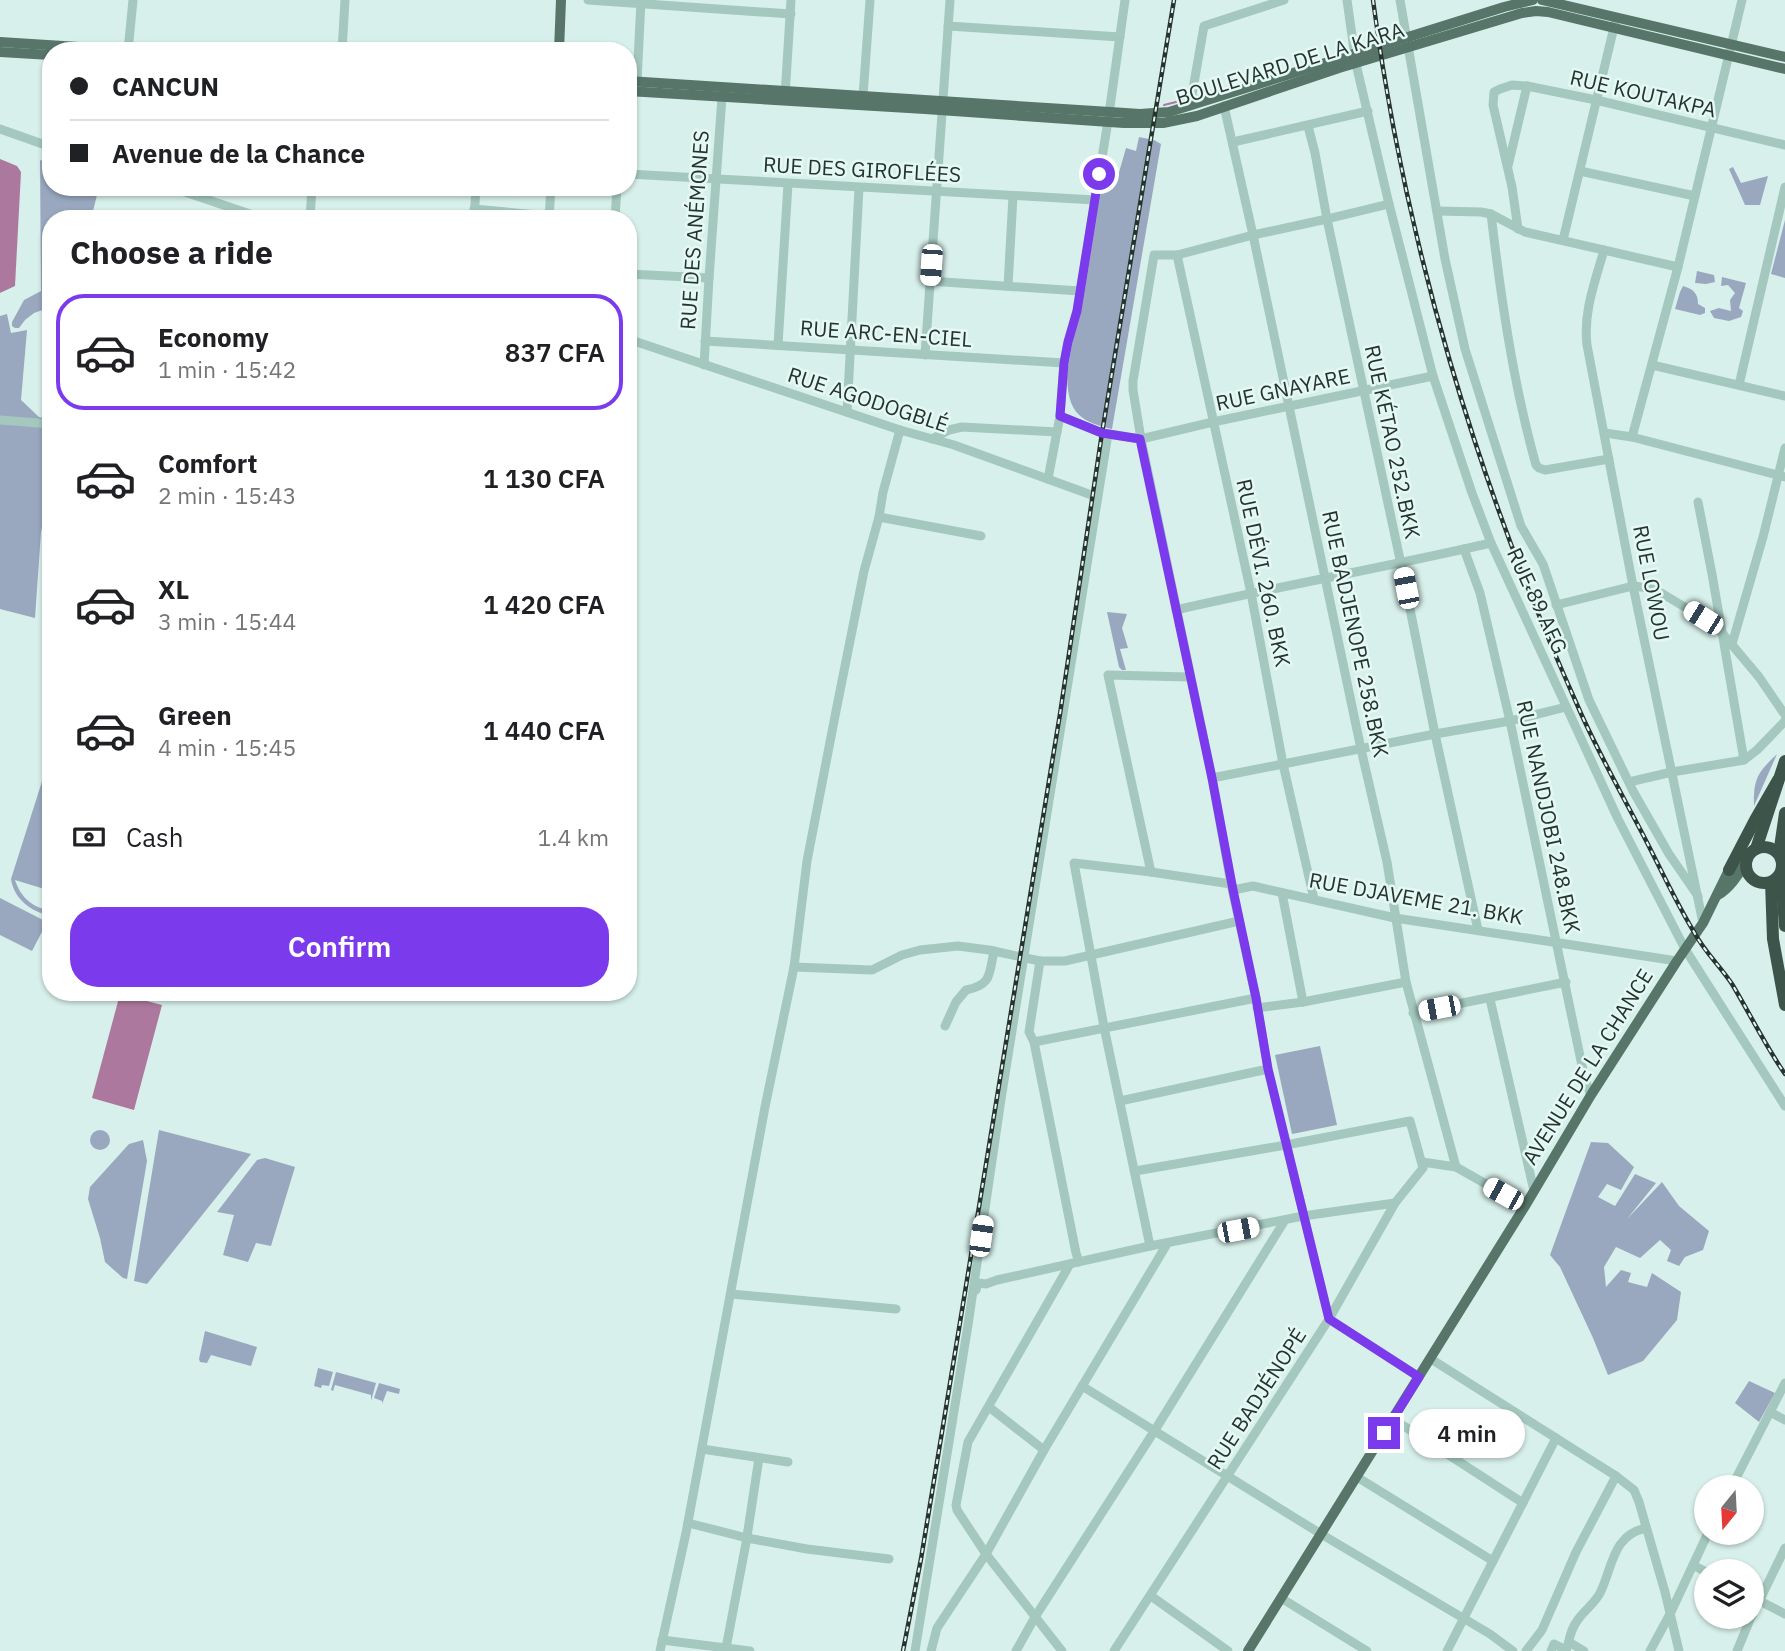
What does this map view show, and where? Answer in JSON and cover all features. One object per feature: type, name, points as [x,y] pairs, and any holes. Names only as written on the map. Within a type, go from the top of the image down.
[{"type":"highway","points":[[1776,877],[1759,883],[1753,880],[1749,877],[1749,857],[1785,761]]},
{"type":"highway","points":[[1729,870],[1778,780]]},
{"type":"highway","points":[[1785,819],[1779,854],[1782,866],[1776,877],[1773,939],[1785,1005]]},
{"type":"highway","points":[[1749,857],[1768,847],[1779,854]]},
{"type":"highway","points":[[1776,877],[1785,926]]},
{"type":"main road","points":[[559,42],[561,0]]},
{"type":"main road","name":"BOULEVARD DE LA KARA","points":[[637,82],[942,109],[1109,117],[1140,114],[1197,116],[1356,63],[1511,4],[1533,0]]},
{"type":"main road","name":"BOULEVARD DE LA KARA","points":[[1542,0],[1589,10],[1615,23],[1730,50],[1785,58]]},
{"type":"main road","name":"BOULEVARD DE LA KARA","points":[[1407,43],[1528,11],[1589,10]]},
{"type":"main road","points":[[0,42],[42,44]]},
{"type":"main road","name":"BOULEVARD DE LA KARA","points":[[1730,50],[1785,69]]},
{"type":"main road","points":[[0,52],[42,54]]},
{"type":"main road","name":"BOULEVARD DE LA KARA","points":[[1166,117],[1190,106],[1356,63]]},
{"type":"main road","name":"BOULEVARD DE LA KARA","points":[[637,92],[722,97],[863,96],[942,109]]},
{"type":"main road","name":"AVENUE DE LA CHANCE","points":[[1248,1651],[1525,1206],[1591,1095],[1703,923],[1729,870],[1738,861],[1749,857]]},
{"type":"main road","name":"AVENUE DE LA CHANCE","points":[[1716,896],[1722,894],[1734,881],[1749,857]]},
{"type":"street","points":[[129,42],[133,0]]},
{"type":"street","points":[[343,42],[345,0]]},
{"type":"street","points":[[588,0],[791,14]]},
{"type":"street","points":[[785,96],[792,0]]},
{"type":"street","points":[[863,96],[870,0]]},
{"type":"street","points":[[925,355],[950,0]]},
{"type":"street","points":[[1048,479],[1060,416],[1064,363],[1080,291],[1109,117],[1125,0]]},
{"type":"street","points":[[1190,106],[1204,26],[1284,0]]},
{"type":"street","name":"RUE 89 AFG","points":[[1346,0],[1356,63],[1433,376],[1490,543],[1618,819],[1685,949],[1785,1106]]},
{"type":"street","points":[[1400,0],[1445,259],[1465,349],[1521,526],[1543,564],[1589,700],[1629,782],[1669,854],[1698,896]]},
{"type":"street","points":[[1632,437],[1678,267],[1742,0]]},
{"type":"street","points":[[637,46],[642,2]]},
{"type":"street","points":[[1563,240],[1615,23]]},
{"type":"street","points":[[948,26],[1120,37]]},
{"type":"street","name":"RUE KOUTAKPA","points":[[1507,170],[1493,105],[1494,92],[1512,85],[1596,100],[1785,145]]},
{"type":"street","points":[[1518,229],[1507,170],[1527,86]]},
{"type":"street","name":"RUE DES ANÉMONES","points":[[704,365],[722,97]]},
{"type":"street","name":"RUE BADJENOPE 258.BKK","points":[[1225,108],[1387,862],[1406,982],[1455,1167]]},
{"type":"street","points":[[1233,142],[1368,111]]},
{"type":"street","name":"RUE KÉTAO 252.BKK","points":[[1308,126],[1401,564],[1434,734],[1478,930]]},
{"type":"street","points":[[0,130],[42,144]]},
{"type":"street","points":[[1580,171],[1695,196]]},
{"type":"street","name":"RUE DES GIROFLÉES","points":[[637,175],[1095,200]]},
{"type":"street","points":[[778,345],[788,184]]},
{"type":"street","points":[[1739,385],[1785,187]]},
{"type":"street","points":[[847,412],[859,188]]},
{"type":"street","points":[[197,196],[238,210]]},
{"type":"street","points":[[1008,285],[1013,196]]},
{"type":"street","points":[[1389,204],[1253,234],[1177,255],[1154,255],[1133,390],[1140,439],[1212,778],[1268,1069],[1329,1319],[1419,1377]]},
{"type":"street","points":[[1437,211],[1491,214],[1525,233],[1678,267]]},
{"type":"street","points":[[1491,214],[1502,303],[1536,465],[1545,470],[1609,459]]},
{"type":"street","name":"RUE LOWOU","points":[[1604,250],[1585,328],[1633,586],[1703,923]]},
{"type":"street","name":"RUE DÉVI. 260. BKK","points":[[1177,255],[1251,593],[1283,764],[1314,899]]},
{"type":"street","points":[[637,274],[709,278]]},
{"type":"street","points":[[929,281],[1080,291]]},
{"type":"street","name":"RUE ARC-EN-CIEL","points":[[705,341],[1064,363]]},
{"type":"street","name":"RUE AGODOGBLÉ","points":[[637,342],[1097,496]]},
{"type":"street","points":[[1652,365],[1785,396]]},
{"type":"street","name":"RUE GNAYARE","points":[[1060,416],[1115,436],[1140,439],[1433,376]]},
{"type":"street","points":[[0,420],[42,423]]},
{"type":"street","points":[[932,439],[962,427],[1057,432]]},
{"type":"street","points":[[660,1651],[688,1523],[765,1107],[794,967],[807,861],[864,570],[900,430]]},
{"type":"street","points":[[1605,433],[1632,437],[1782,476]]},
{"type":"street","points":[[915,1651],[1097,496],[1115,436]]},
{"type":"street","points":[[1731,644],[1782,476],[1785,448]]},
{"type":"street","points":[[1698,502],[1744,760]]},
{"type":"street","points":[[879,517],[981,536]]},
{"type":"street","points":[[1176,610],[1490,543]]},
{"type":"street","name":"RUE NANDJOBI 248.BKK","points":[[1464,549],[1480,593],[1510,721],[1566,982],[1584,1080],[1591,1095]]},
{"type":"street","points":[[1556,605],[1633,586],[1663,594],[1722,633],[1759,677],[1785,715]]},
{"type":"street","points":[[1151,872],[1108,675],[1189,677]]},
{"type":"street","points":[[1212,778],[1510,721],[1566,707]]},
{"type":"street","points":[[1629,782],[1744,760],[1785,721]]},
{"type":"street","name":"RUE DJAVEME 21. BKK","points":[[1090,955],[1074,863],[1151,872],[1232,887],[1253,886],[1395,918],[1677,961]]},
{"type":"street","points":[[1282,893],[1303,1002]]},
{"type":"street","points":[[794,967],[872,970],[919,950],[958,946],[1040,961],[1065,961],[1239,921]]},
{"type":"street","points":[[945,1026],[965,990],[980,987],[988,979],[994,951]]},
{"type":"street","points":[[1090,955],[1150,1246]]},
{"type":"street","points":[[1040,961],[1029,1032],[1034,1042],[1076,1253],[1075,1263],[968,1442],[956,1505],[986,1554],[1062,1651]]},
{"type":"street","points":[[1257,1008],[1406,982]]},
{"type":"street","points":[[1413,1013],[1566,982]]},
{"type":"street","points":[[1034,1042],[1256,998]]},
{"type":"street","points":[[1490,999],[1534,1191]]},
{"type":"street","points":[[1120,1101],[1268,1069]]},
{"type":"street","points":[[1135,1171],[1410,1121],[1422,1162],[1455,1167],[1525,1206]]},
{"type":"street","name":"RUE BADJÉNOPÉ","points":[[1114,1651],[1329,1319],[1395,1203],[1423,1168],[1422,1162]]},
{"type":"street","points":[[969,1318],[982,1283],[1303,1216],[1395,1203]]},
{"type":"street","points":[[1016,1651],[1285,1220]]},
{"type":"street","points":[[931,1651],[937,1628],[986,1554],[1044,1450],[1167,1244]]},
{"type":"street","points":[[731,1294],[896,1309]]},
{"type":"street","points":[[1430,1359],[1634,1490],[1665,1592],[1679,1651]]},
{"type":"street","points":[[1738,1475],[1785,1383]]},
{"type":"street","points":[[1082,1386],[1321,1534],[1464,1618],[1513,1651]]},
{"type":"street","points":[[989,1407],[1044,1450]]},
{"type":"street","points":[[1770,1412],[1785,1420]]},
{"type":"street","points":[[1393,1419],[1523,1503]]},
{"type":"street","points":[[1447,1651],[1556,1438]]},
{"type":"street","points":[[702,1449],[788,1462]]},
{"type":"street","points":[[726,1648],[759,1458]]},
{"type":"street","points":[[1530,1650],[1542,1630],[1576,1552],[1616,1476]]},
{"type":"street","points":[[1357,1477],[1493,1561]]},
{"type":"street","points":[[688,1523],[807,1549],[888,1559]]},
{"type":"street","points":[[1567,1648],[1569,1634],[1578,1619],[1601,1593],[1610,1566],[1623,1541],[1629,1533],[1646,1528]]},
{"type":"street","points":[[1650,1651],[1702,1545]]},
{"type":"street","points":[[1764,1584],[1785,1548]]},
{"type":"street","points":[[1151,1596],[1228,1651]]},
{"type":"street","points":[[1281,1598],[1367,1651]]},
{"type":"street","points":[[1764,1604],[1785,1614]]},
{"type":"street","points":[[1737,1651],[1746,1629]]},
{"type":"street","points":[[662,1640],[750,1651]]},
{"type":"street","points":[[1551,1651],[1554,1644],[1584,1651]]},
{"type":"shaded area","points":[[1139,137],[1161,144],[1112,429],[1090,422],[1076,411],[1069,395],[1067,372],[1103,173],[1118,176],[1126,148],[1136,151]]},
{"type":"shaded area","points":[[0,159],[17,166],[21,172],[15,286],[0,293]]},
{"type":"shaded area","points":[[40,160],[42,196],[97,196],[93,210],[42,210],[42,310],[34,313],[19,328],[12,326],[24,300],[41,291]]},
{"type":"shaded area","points":[[1733,167],[1741,183],[1768,176],[1760,205],[1745,205],[1729,169]]},
{"type":"shaded area","points":[[1785,220],[1785,278],[1771,274]]},
{"type":"shaded area","points":[[1697,271],[1714,275],[1715,282],[1695,283]]},
{"type":"shaded area","points":[[1722,277],[1746,283],[1739,308],[1743,311],[1741,317],[1729,321],[1714,318],[1710,311],[1719,308],[1731,311],[1730,300],[1735,293],[1728,285],[1721,286]]},
{"type":"shaded area","points":[[1683,286],[1694,292],[1698,304],[1705,308],[1705,313],[1700,315],[1675,309]]},
{"type":"shaded area","points":[[7,314],[11,333],[27,330],[21,400],[42,418],[42,528],[35,618],[0,609],[0,316]]},
{"type":"shaded area","points":[[1107,612],[1127,614],[1122,628],[1128,648],[1120,649],[1126,670],[1119,667]]},
{"type":"shaded area","points":[[1777,754],[1754,806],[1754,789],[1758,777]]},
{"type":"shaded area","points":[[42,781],[42,888],[15,880],[24,897],[42,908],[42,913],[20,898],[11,879]]},
{"type":"shaded area","points":[[0,898],[42,919],[42,932],[32,951],[0,935]]},
{"type":"shaded area","points":[[118,1001],[147,1001],[162,1005],[134,1110],[92,1098]]},
{"type":"shaded area","points":[[1320,1046],[1337,1125],[1292,1134],[1275,1055]]},
{"type":"shaded area","points":[[96,1130],[104,1130],[110,1140],[104,1150],[96,1150],[90,1144],[90,1136]]},
{"type":"shaded area","points":[[159,1130],[251,1154],[147,1284],[134,1281]]},
{"type":"shaded area","points":[[143,1140],[147,1161],[127,1279],[105,1262],[88,1199],[90,1187],[129,1144]]},
{"type":"shaded area","points":[[1591,1142],[1608,1143],[1634,1167],[1621,1190],[1607,1184],[1598,1197],[1615,1206],[1635,1174],[1656,1183],[1627,1219],[1662,1182],[1679,1206],[1709,1231],[1703,1250],[1685,1257],[1679,1266],[1667,1261],[1671,1250],[1660,1240],[1640,1258],[1616,1247],[1604,1267],[1606,1287],[1621,1270],[1631,1273],[1628,1282],[1647,1287],[1652,1273],[1681,1292],[1677,1320],[1643,1361],[1608,1375],[1560,1267],[1550,1255]]},
{"type":"shaded area","points":[[265,1158],[295,1167],[271,1246],[256,1243],[248,1262],[223,1255],[234,1215],[217,1212],[257,1160]]},
{"type":"shaded area","points":[[205,1331],[257,1347],[251,1366],[211,1355],[207,1363],[200,1362]]},
{"type":"shaded area","points":[[318,1368],[333,1372],[329,1386],[314,1386]]},
{"type":"shaded area","points":[[336,1372],[376,1383],[371,1401],[371,1395],[335,1385],[333,1391],[331,1390]]},
{"type":"shaded area","points":[[1749,1381],[1775,1393],[1759,1422],[1735,1403]]},
{"type":"shaded area","points":[[379,1383],[400,1389],[399,1394],[387,1391],[382,1404],[382,1401],[374,1398]]},
{"type":"waterway","points":[[1197,97],[1219,91]]},
{"type":"waterway","points":[[1164,105],[1188,99]]},
{"type":"railway","points":[[903,1651],[921,1559],[1060,714],[1102,433],[1174,0]]},
{"type":"railway","points":[[1373,0],[1404,182],[1426,272],[1450,362],[1509,538],[1542,624],[1601,754],[1702,946],[1732,984],[1785,1074]]},
{"type":"route","points":[[1099,174],[1077,311],[1064,363],[1060,416],[1102,433],[1140,439],[1212,778],[1268,1069],[1329,1319],[1419,1377],[1384,1433]]}]
